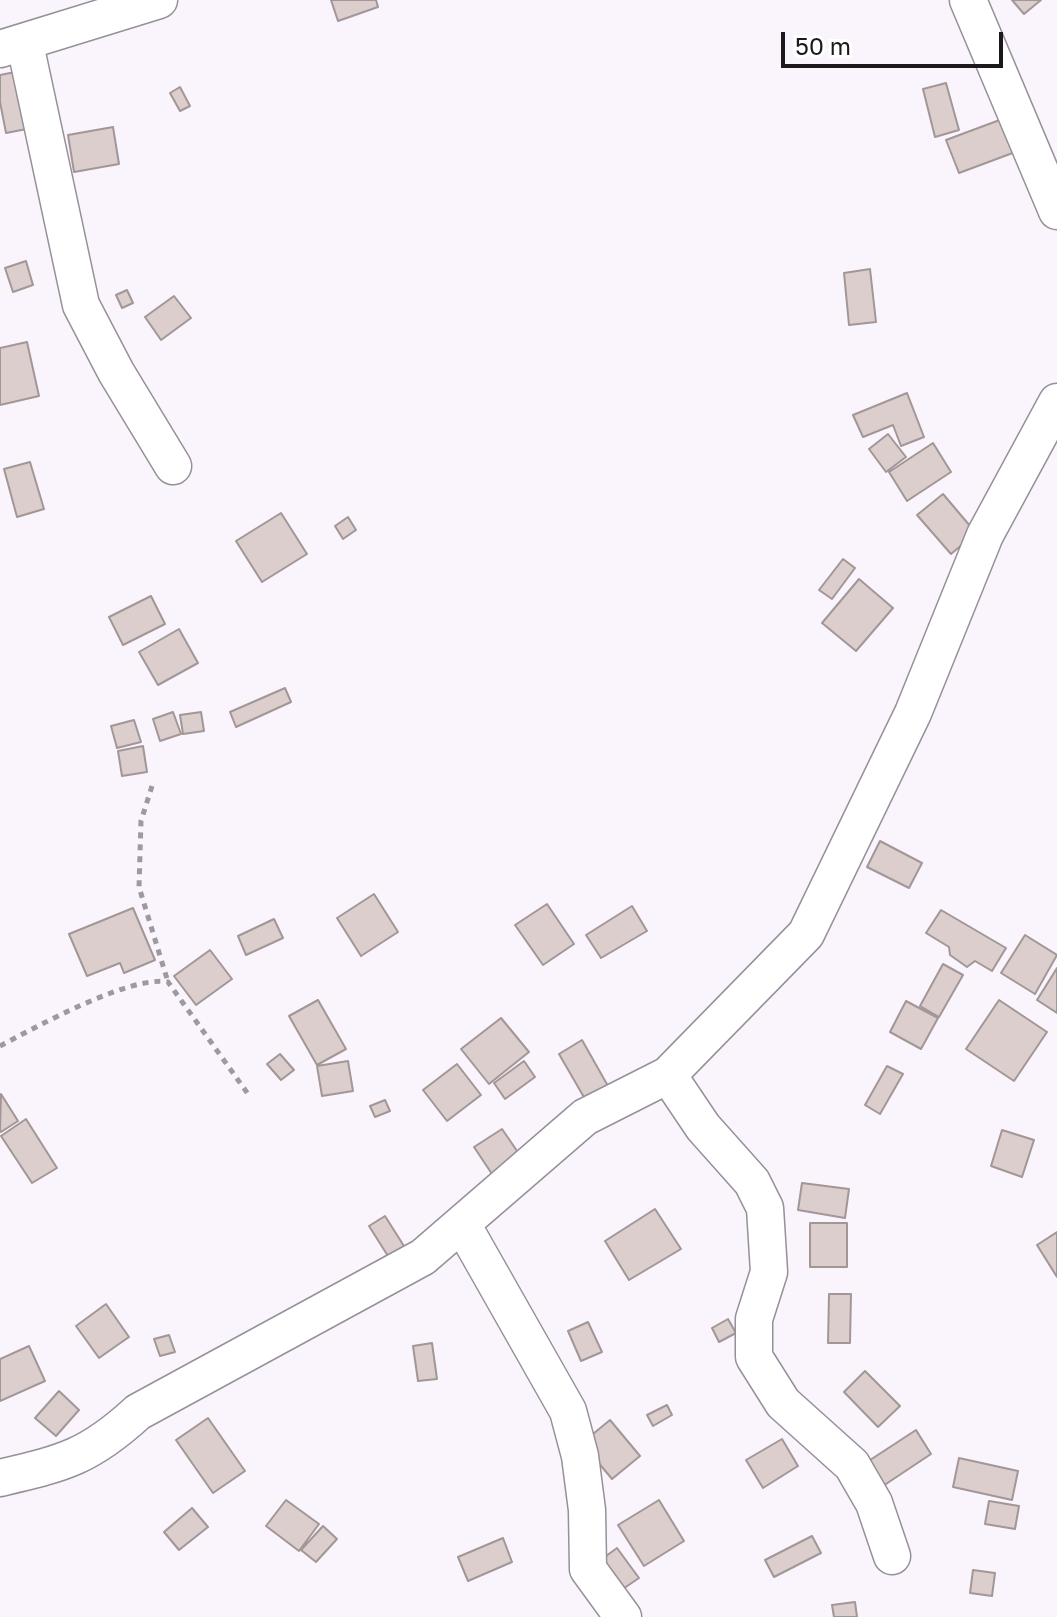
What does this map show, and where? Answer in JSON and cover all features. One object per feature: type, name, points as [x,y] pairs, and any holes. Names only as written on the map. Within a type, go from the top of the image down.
[{"type":"street","points":[[968,0],[1057,211]]},
{"type":"street","points":[[150,1],[13,46],[81,305],[116,372],[173,466]]},
{"type":"street","points":[[6,1466],[64,1464],[106,1441],[138,1412],[423,1257],[585,1117],[668,1075],[806,934],[913,713],[985,535],[1057,402]]},
{"type":"street","points":[[668,1075],[703,1127],[752,1182],[765,1208],[769,1272],[754,1319],[754,1357],[783,1403],[852,1465],[874,1503],[892,1556]]},
{"type":"street","points":[[462,1224],[568,1411],[582,1470],[588,1569],[623,1617]]},
{"type":"path","points":[[152,786],[141,821],[139,887],[168,982],[248,1094]]},
{"type":"path","points":[[0,1046],[104,997],[156,979],[168,982]]},
{"type":"building","points":[[331,0],[376,0],[378,7],[338,21]]},
{"type":"building","points":[[1012,0],[1041,0],[1024,14]]},
{"type":"building","points":[[20,71],[32,128],[6,133],[0,102],[0,75]]},
{"type":"building","points":[[946,83],[959,130],[935,137],[923,89]]},
{"type":"building","points":[[180,87],[190,106],[180,111],[170,93]]},
{"type":"building","points":[[1005,118],[1018,151],[959,173],[946,140]]},
{"type":"building","points":[[113,127],[119,164],[74,172],[68,135]]},
{"type":"building","points":[[26,261],[33,285],[13,292],[5,268]]},
{"type":"building","points":[[870,269],[876,322],[849,325],[844,273]]},
{"type":"building","points":[[127,290],[133,303],[122,308],[116,295]]},
{"type":"building","points":[[174,296],[191,318],[161,340],[145,317]]},
{"type":"building","points":[[27,342],[39,396],[0,405],[0,348]]},
{"type":"building","points":[[907,393],[924,437],[901,446],[893,425],[863,437],[853,415]]},
{"type":"building","points":[[888,434],[906,457],[886,472],[869,449]]},
{"type":"building","points":[[933,443],[951,472],[907,501],[889,472]]},
{"type":"building","points":[[30,462],[44,509],[17,517],[4,469]]},
{"type":"building","points":[[943,494],[976,533],[951,554],[917,515]]},
{"type":"building","points":[[281,513],[307,554],[262,582],[236,541]]},
{"type":"building","points":[[348,517],[356,530],[343,539],[335,526]]},
{"type":"building","points":[[843,559],[855,568],[832,599],[819,590]]},
{"type":"building","points":[[859,579],[893,608],[856,651],[822,623]]},
{"type":"building","points":[[151,596],[165,624],[123,645],[109,617]]},
{"type":"building","points":[[179,629],[198,663],[158,685],[139,652]]},
{"type":"building","points":[[285,688],[291,702],[236,727],[230,712]]},
{"type":"building","points":[[173,712],[181,734],[160,741],[153,719]]},
{"type":"building","points":[[201,712],[204,731],[183,734],[180,715]]},
{"type":"building","points":[[134,720],[141,742],[117,748],[111,726]]},
{"type":"building","points":[[143,746],[147,772],[122,776],[118,751]]},
{"type":"building","points":[[880,841],[922,863],[909,888],[867,867]]},
{"type":"building","points":[[374,894],[398,932],[361,956],[337,918]]},
{"type":"building","points":[[547,904],[574,944],[543,965],[515,925]]},
{"type":"building","points":[[632,906],[647,931],[601,958],[586,935]]},
{"type":"building","points":[[133,908],[155,960],[124,973],[120,963],[87,976],[69,934]]},
{"type":"building","points":[[941,910],[1006,948],[992,971],[975,961],[967,967],[950,955],[949,947],[926,933]]},
{"type":"building","points":[[274,919],[283,938],[246,955],[238,936]]},
{"type":"building","points":[[1025,935],[1057,955],[1035,994],[1001,973]]},
{"type":"building","points":[[210,950],[232,979],[196,1005],[174,976]]},
{"type":"building","points":[[943,964],[963,975],[939,1017],[920,1006]]},
{"type":"building","points":[[1057,968],[1057,1013],[1037,1000]]},
{"type":"building","points":[[318,1000],[346,1049],[317,1065],[289,1016]]},
{"type":"building","points":[[999,1000],[1047,1032],[1014,1081],[966,1049]]},
{"type":"building","points":[[906,1001],[938,1018],[921,1049],[890,1032]]},
{"type":"building","points":[[501,1018],[529,1052],[489,1084],[461,1049]]},
{"type":"building","points":[[582,1040],[608,1086],[585,1099],[559,1054]]},
{"type":"building","points":[[280,1054],[294,1070],[281,1080],[267,1064]]},
{"type":"building","points":[[348,1061],[353,1091],[322,1096],[317,1066]]},
{"type":"building","points":[[524,1061],[535,1077],[505,1099],[494,1083]]},
{"type":"building","points":[[457,1064],[481,1095],[447,1121],[423,1090]]},
{"type":"building","points":[[887,1066],[903,1074],[880,1114],[865,1105]]},
{"type":"building","points":[[1,1094],[18,1121],[1,1132],[0,1130]]},
{"type":"building","points":[[385,1100],[390,1111],[375,1117],[370,1106]]},
{"type":"building","points":[[26,1119],[57,1168],[32,1183],[1,1136]]},
{"type":"building","points":[[502,1129],[524,1161],[496,1180],[474,1147]]},
{"type":"building","points":[[1002,1130],[1034,1140],[1022,1177],[991,1166]]},
{"type":"building","points":[[802,1183],[849,1189],[845,1218],[798,1210]]},
{"type":"building","points":[[655,1209],[681,1249],[629,1280],[605,1241]]},
{"type":"building","points":[[385,1216],[409,1254],[393,1264],[369,1226]]},
{"type":"building","points":[[810,1223],[847,1223],[847,1267],[810,1267]]},
{"type":"building","points":[[1057,1232],[1057,1277],[1037,1245]]},
{"type":"building","points":[[829,1294],[851,1294],[850,1343],[828,1343]]},
{"type":"building","points":[[106,1304],[129,1337],[99,1358],[76,1326]]},
{"type":"building","points":[[728,1319],[736,1333],[719,1342],[712,1328]]},
{"type":"building","points":[[588,1322],[602,1352],[581,1361],[568,1331]]},
{"type":"building","points":[[169,1335],[175,1352],[160,1356],[154,1339]]},
{"type":"building","points":[[432,1343],[437,1379],[418,1381],[413,1346]]},
{"type":"building","points":[[29,1346],[45,1381],[0,1401],[0,1359]]},
{"type":"building","points":[[865,1371],[900,1406],[878,1427],[844,1392]]},
{"type":"building","points":[[59,1391],[79,1410],[56,1436],[35,1418]]},
{"type":"building","points":[[667,1405],[672,1415],[653,1426],[647,1415]]},
{"type":"building","points":[[208,1418],[245,1471],[213,1493],[176,1440]]},
{"type":"building","points":[[610,1420],[640,1456],[612,1479],[582,1443]]},
{"type":"building","points":[[916,1430],[931,1454],[883,1486],[867,1462]]},
{"type":"building","points":[[782,1439],[798,1466],[763,1488],[746,1460]]},
{"type":"building","points":[[959,1458],[1018,1471],[1012,1500],[953,1487]]},
{"type":"building","points":[[286,1500],[319,1524],[299,1551],[266,1526]]},
{"type":"building","points":[[659,1500],[684,1541],[644,1566],[618,1525]]},
{"type":"building","points":[[989,1501],[1019,1506],[1015,1529],[985,1524]]},
{"type":"building","points":[[192,1508],[208,1527],[179,1550],[164,1532]]},
{"type":"building","points":[[323,1526],[337,1539],[316,1562],[301,1550]]},
{"type":"building","points":[[812,1536],[821,1553],[774,1577],[765,1560]]},
{"type":"building","points":[[503,1538],[512,1562],[468,1581],[458,1557]]},
{"type":"building","points":[[617,1548],[639,1578],[617,1593],[595,1564]]},
{"type":"building","points":[[973,1570],[995,1573],[992,1596],[970,1593]]},
{"type":"building","points":[[855,1602],[857,1617],[834,1617],[832,1605]]}]
